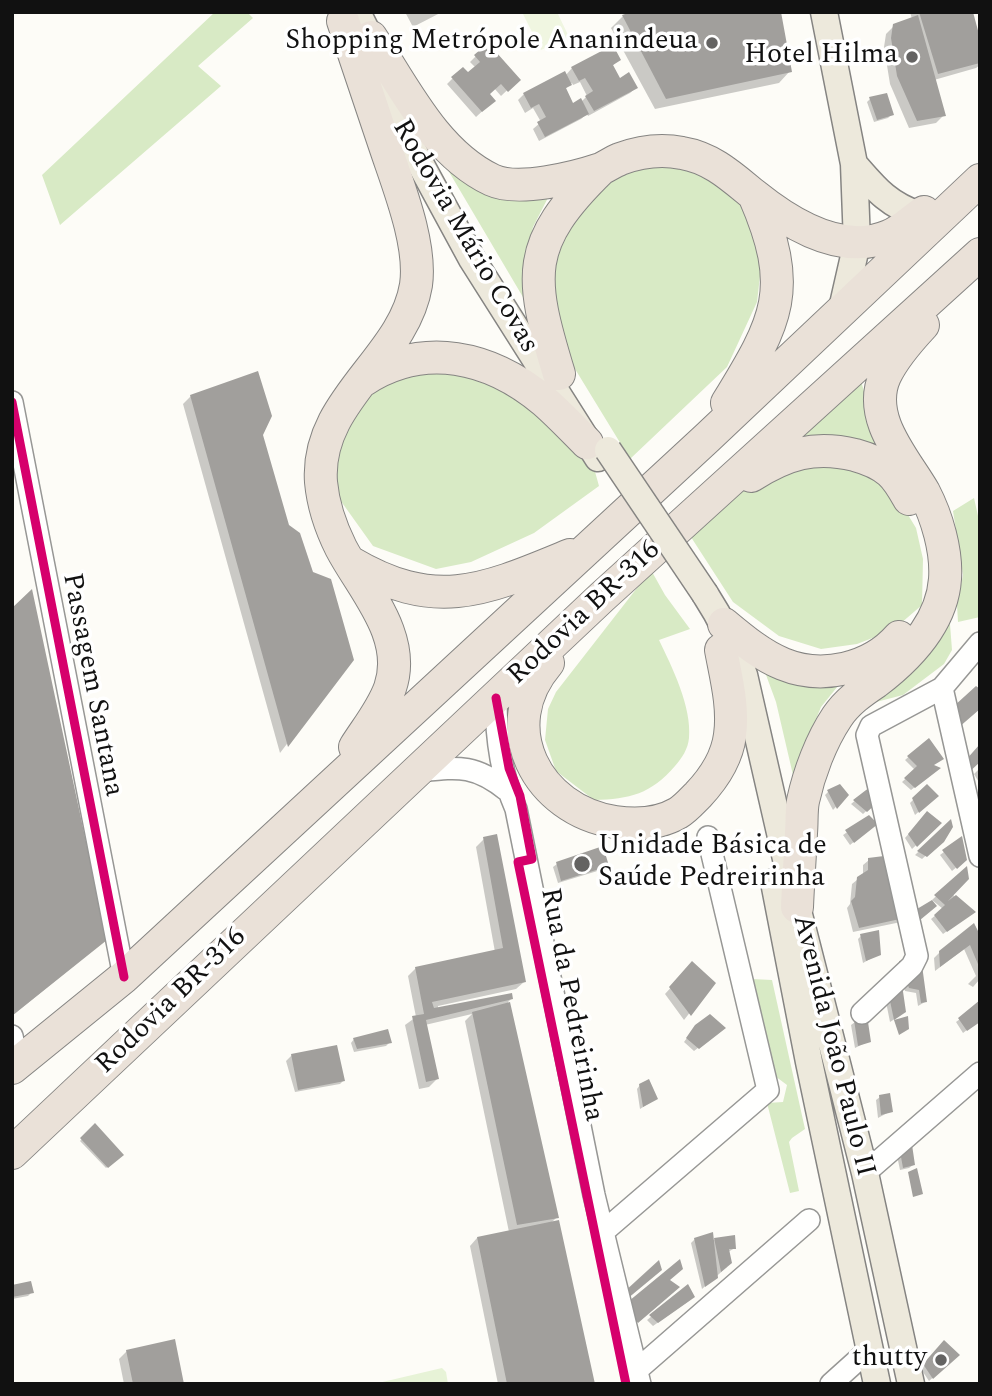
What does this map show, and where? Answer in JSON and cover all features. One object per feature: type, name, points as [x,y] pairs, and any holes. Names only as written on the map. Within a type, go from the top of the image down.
[{"type":"highway","points":[[352,20],[440,139],[472,169],[494,181],[509,185],[536,184],[601,169],[620,159],[644,153],[680,152],[708,161],[733,176],[785,218],[818,234],[857,243],[889,236],[919,215],[980,180]]},
{"type":"highway","points":[[340,778],[348,758],[382,707],[391,685],[393,660],[390,638],[374,600],[340,547],[327,514],[321,480],[326,446],[333,426],[357,385],[394,336],[410,305],[416,284],[414,242],[352,20]]},
{"type":"highway","points":[[559,374],[538,298],[539,266],[545,239],[559,215],[576,193],[601,169]]},
{"type":"highway","name":"Rodovia BR-316","points":[[14,1056],[124,977],[707,438],[980,180]]},
{"type":"highway","points":[[707,438],[764,338],[777,304],[775,253],[767,225],[753,194]]},
{"type":"highway","name":"Rodovia BR-316","points":[[12,1153],[602,597],[980,254]]},
{"type":"highway","points":[[797,907],[803,802],[815,761],[827,734],[838,715],[859,693],[877,681],[916,646],[936,613],[945,582],[941,539],[935,516],[884,425],[880,400],[884,378],[910,339],[980,272]]},
{"type":"highway","points":[[357,385],[383,368],[408,360],[436,357],[464,359],[491,368],[543,400],[598,451]]},
{"type":"highway","points":[[602,597],[537,676],[525,708],[524,745],[531,762],[553,793],[582,812],[599,819],[634,824],[655,821],[678,813],[716,774],[730,736],[731,714],[723,637],[746,642],[782,664],[803,670],[844,670],[893,645],[922,605],[929,561],[916,512],[889,471],[865,458],[835,450],[808,451],[774,462],[694,513]]},
{"type":"highway","points":[[350,562],[395,585],[432,592],[467,591],[528,572],[587,548]]},
{"type":"main road","points":[[824,12],[854,164],[857,243],[842,309]]},
{"type":"main road","name":"Rodovia Mário Covas","points":[[352,20],[483,253],[559,374],[598,451]]},
{"type":"main road","name":"Rodovia Mário Covas","points":[[352,20],[472,259],[598,451]]},
{"type":"main road","points":[[854,164],[883,197],[900,209],[919,215]]},
{"type":"main road","name":"Avenida João Paulo II","points":[[598,451],[700,598],[744,675],[797,907],[865,1173],[911,1384]]},
{"type":"main road","name":"Avenida João Paulo II","points":[[723,637],[877,1384]]},
{"type":"street","name":"Passagem Santana","points":[[12,402],[124,977]]},
{"type":"street","points":[[862,1013],[912,966],[917,956],[867,735],[871,726],[942,688],[980,643]]},
{"type":"street","points":[[942,688],[980,856]]},
{"type":"street","name":"Rua da Pedreirinha","points":[[496,698],[497,731],[508,791],[516,810],[603,1232],[638,1377]]},
{"type":"street","points":[[419,771],[457,767],[478,772],[508,791]]},
{"type":"street","points":[[603,1232],[768,1090],[708,837]]},
{"type":"street","points":[[865,1173],[980,1073]]},
{"type":"street","points":[[638,1377],[809,1220]]},
{"type":"street","points":[[831,1384],[871,1348]]},
{"type":"green space","points":[[215,12],[247,12],[253,18],[198,66],[221,86],[60,225],[42,175]]},
{"type":"green space","points":[[522,12],[557,12],[569,37],[541,50]]},
{"type":"green space","points":[[432,143],[553,188],[533,227],[525,270],[530,309]]},
{"type":"green space","points":[[691,163],[735,191],[763,250],[757,302],[727,367],[630,459],[561,346],[545,264],[582,206],[606,183],[642,165]]},
{"type":"green space","points":[[458,367],[503,385],[587,443],[599,486],[534,533],[471,562],[436,569],[373,546],[338,497],[335,459],[345,404],[389,375]]},
{"type":"green space","points":[[860,378],[873,421],[895,470],[785,446]]},
{"type":"green space","points":[[804,463],[865,468],[899,500],[916,528],[923,559],[922,605],[893,630],[857,644],[821,649],[779,636],[733,602],[689,534],[711,509],[774,470]]},
{"type":"green space","points":[[974,498],[980,525],[980,617],[958,622],[957,605],[963,575],[953,511]]},
{"type":"green space","points":[[651,570],[665,595],[690,629],[659,640],[684,700],[689,726],[688,742],[675,766],[648,789],[629,796],[594,800],[556,771],[545,740],[548,709],[556,692]]},
{"type":"green space","points":[[950,624],[952,650],[944,664],[903,695],[857,707],[939,629]]},
{"type":"green space","points":[[762,664],[846,676],[821,707],[793,775],[776,702]]},
{"type":"green space","points":[[752,979],[772,980],[805,1129],[789,1142],[799,1191],[790,1193],[767,1103],[783,1102],[787,1085],[771,1073]]},
{"type":"green space","points":[[442,1368],[446,1372],[448,1384],[374,1384]]},
{"type":"building","name":"Shopping Metrópole Ananindeua","points":[[631,12],[781,12],[792,72],[666,99],[622,15]]},
{"type":"building","points":[[919,12],[973,12],[980,38],[980,63],[938,74]]},
{"type":"building","name":"Hotel Hilma","points":[[918,15],[946,116],[917,121],[897,76],[891,38],[893,24]]},
{"type":"building","points":[[488,43],[521,80],[508,92],[501,84],[490,94],[496,101],[482,112],[451,77],[463,67],[468,72],[480,62],[474,55]]},
{"type":"building","points":[[613,45],[621,60],[613,65],[620,78],[629,72],[638,88],[594,111],[585,96],[593,91],[585,78],[579,81],[571,67]]},
{"type":"building","points":[[565,71],[572,85],[566,88],[573,103],[581,98],[589,114],[545,137],[537,122],[546,117],[539,104],[531,108],[523,93]]},
{"type":"building","points":[[887,93],[894,115],[877,120],[869,97]]},
{"type":"building","points":[[258,371],[272,416],[263,435],[289,525],[300,533],[313,572],[331,579],[354,660],[288,747],[190,395]]},
{"type":"building","points":[[32,589],[107,940],[13,1015],[12,608]]},
{"type":"building","points":[[976,686],[980,689],[980,709],[958,728],[954,706]]},
{"type":"building","points":[[929,738],[944,759],[934,765],[941,768],[915,788],[904,778],[917,766],[907,756]]},
{"type":"building","points":[[980,744],[980,762],[966,775],[965,761]]},
{"type":"building","points":[[840,784],[849,795],[837,809],[827,790]]},
{"type":"building","points":[[927,784],[939,796],[919,813],[912,798]]},
{"type":"building","points":[[870,787],[877,803],[867,812],[853,800]]},
{"type":"building","points":[[927,811],[942,823],[917,847],[908,834]]},
{"type":"building","points":[[869,815],[878,824],[854,843],[845,830]]},
{"type":"building","points":[[951,819],[953,827],[944,842],[927,857],[917,851]]},
{"type":"building","points":[[497,834],[526,982],[432,1002],[434,1008],[512,993],[513,999],[426,1020],[439,1079],[426,1082],[412,1016],[424,1014],[415,967],[503,948],[483,837]]},
{"type":"building","points":[[962,836],[967,860],[957,869],[942,850]]},
{"type":"building","name":"Unidade Básica de Saúde Pedreirinha","points":[[603,846],[609,866],[561,881],[556,862]]},
{"type":"building","points":[[884,856],[909,917],[859,928],[851,901],[855,897],[857,877],[868,870],[868,858]]},
{"type":"building","points":[[967,866],[969,879],[948,901],[956,895],[976,912],[947,932],[934,915],[945,905],[934,895]]},
{"type":"building","points":[[932,900],[937,906],[914,925],[912,912]]},
{"type":"building","points":[[974,923],[980,935],[980,969],[970,945],[940,967],[939,951]]},
{"type":"building","points":[[879,930],[881,955],[866,961],[860,934]]},
{"type":"building","points":[[921,958],[927,1002],[921,1003],[919,990],[909,988],[899,961]]},
{"type":"building","points":[[692,961],[716,983],[691,1016],[669,987]]},
{"type":"building","points":[[900,971],[906,1012],[894,1020],[886,982]]},
{"type":"building","points":[[980,1000],[980,1022],[967,1031],[958,1018]]},
{"type":"building","points":[[510,1002],[559,1218],[517,1225],[472,1012]]},
{"type":"building","points":[[710,1014],[726,1028],[699,1049],[686,1038],[695,1025]]},
{"type":"building","points":[[908,1016],[909,1029],[899,1035],[894,1020]]},
{"type":"building","points":[[854,1020],[868,1022],[871,1042],[858,1046]]},
{"type":"building","points":[[388,1029],[392,1043],[357,1049],[353,1038]]},
{"type":"building","points":[[337,1045],[345,1081],[298,1090],[291,1054]]},
{"type":"building","points":[[649,1079],[658,1099],[643,1107],[639,1084]]},
{"type":"building","points":[[890,1093],[893,1112],[881,1115],[879,1095]]},
{"type":"building","points":[[95,1123],[124,1155],[108,1168],[80,1138]]},
{"type":"building","points":[[911,1138],[915,1165],[903,1168],[899,1146]]},
{"type":"building","points":[[917,1168],[923,1194],[913,1197],[908,1172]]},
{"type":"building","points":[[559,1220],[595,1384],[507,1384],[477,1237]]},
{"type":"building","points":[[713,1232],[718,1278],[705,1287],[694,1238]]},
{"type":"building","points":[[735,1235],[736,1249],[729,1249],[732,1263],[721,1272],[714,1238]]},
{"type":"building","points":[[680,1259],[683,1269],[670,1280],[680,1287],[638,1323],[630,1314],[634,1311],[629,1301]]},
{"type":"building","points":[[659,1260],[662,1270],[627,1299],[624,1292]]},
{"type":"building","points":[[31,1281],[34,1293],[12,1297],[12,1285]]},
{"type":"building","points":[[688,1284],[695,1297],[658,1323],[649,1315]]},
{"type":"building","points":[[175,1339],[184,1384],[133,1384],[126,1350]]},
{"type":"building","name":"thutty","points":[[944,1340],[960,1355],[933,1379],[923,1364]]},
{"type":"cycle path","points":[[12,402],[124,977]]},
{"type":"cycle path","points":[[496,698],[509,768],[520,796],[532,859],[518,862],[626,1384]]},
{"type":"place","name":"Shopping Metrópole Ananindeua","points":[[712,43]]},
{"type":"place","name":"Hotel Hilma","points":[[912,57]]},
{"type":"place","name":"Unidade Básica de Saúde Pedreirinha","points":[[582,864]]},
{"type":"place","name":"thutty","points":[[941,1360]]}]
